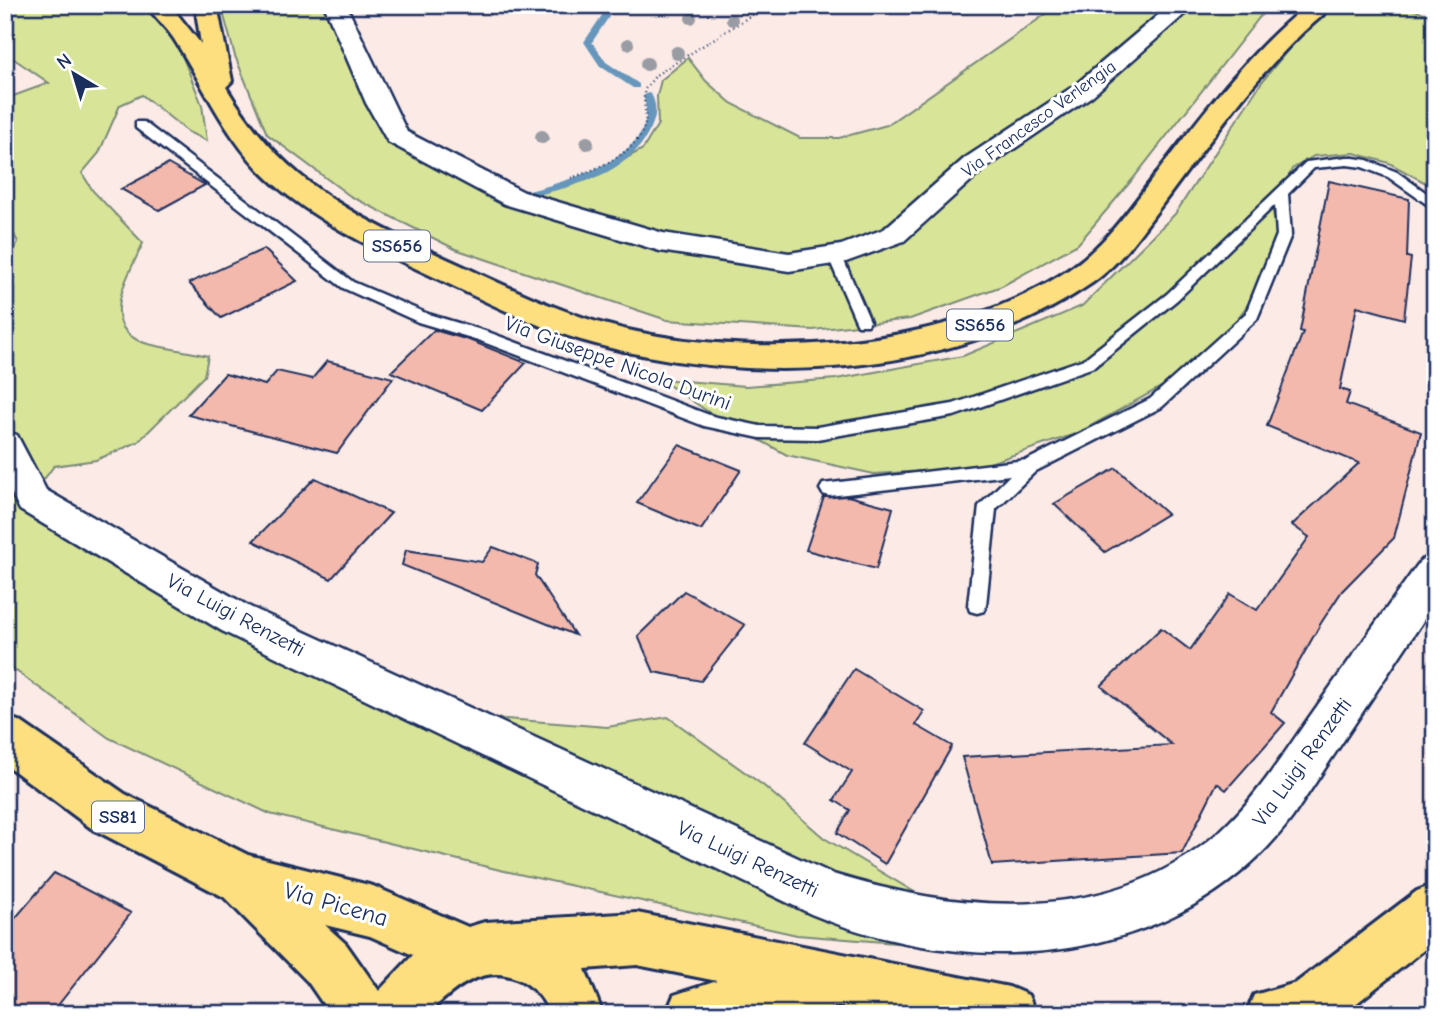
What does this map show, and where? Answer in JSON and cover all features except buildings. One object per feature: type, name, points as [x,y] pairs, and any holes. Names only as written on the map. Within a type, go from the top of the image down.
[{"type":"main road","name":"SS656","points":[[157,5],[180,28],[248,142],[285,179],[344,220],[565,323],[634,341],[741,356],[798,357],[860,353],[935,339],[995,320],[1043,299],[1084,274],[1117,243],[1247,75],[1321,5]]},
{"type":"main road","name":"SS656","points":[[206,5],[213,35],[221,100]]},
{"type":"main road","name":"SS656","points":[[1247,75],[1267,35],[1289,5]]},
{"type":"main road","name":"Via Picena","points":[[5,737],[108,811],[242,878],[373,911],[487,950]]},
{"type":"main road","name":"Via Picena","points":[[242,878],[327,963],[362,1014]]},
{"type":"main road","points":[[1273,1014],[1307,1008],[1435,909]]},
{"type":"main road","points":[[395,1014],[415,986],[439,965],[487,950],[637,939],[1009,1014]]},
{"type":"main road","name":"SS81","points":[[487,950],[537,958],[560,978],[576,1014]]},
{"type":"main road","points":[[693,1014],[844,979]]},
{"type":"street","name":"Via Francesco Verlengia","points":[[335,5],[378,103],[397,137],[510,196],[660,242],[789,262],[834,254],[894,235],[974,164],[1083,91],[1184,5]]},
{"type":"street","name":"Via Luigi Renzetti","points":[[5,444],[33,500],[236,619],[828,897],[874,913],[921,924],[975,930],[1026,930],[1078,924],[1147,903],[1177,889],[1222,861],[1278,800],[1435,571]]},
{"type":"lane","name":"Via Giuseppe Nicola Durini","points":[[140,125],[348,285],[423,318],[483,336],[710,422],[760,432],[817,433],[954,410],[1089,363],[1172,297],[1310,165],[1331,160],[1361,162],[1387,170],[1412,184],[1435,206]]},
{"type":"lane","points":[[977,605],[988,506],[1030,467],[1156,403],[1252,314],[1284,235],[1282,192]]},
{"type":"lane","points":[[834,254],[863,321]]},
{"type":"lane","points":[[829,489],[1030,467]]},
{"type":"path","points":[[510,196],[576,177],[620,154],[633,144],[645,125],[643,97],[647,86],[684,58],[768,5]]},
{"type":"green space","points":[[5,5],[143,5],[175,38],[202,105],[207,141],[188,132],[142,95],[120,105],[99,153],[82,173],[93,191],[143,243],[120,300],[122,326],[132,337],[148,344],[208,356],[204,376],[138,442],[96,460],[54,466],[42,482],[32,515],[258,636],[493,718],[607,727],[668,717],[764,786],[824,838],[916,893],[958,948],[797,935],[500,870],[270,814],[109,738],[5,663],[5,268],[18,242],[5,218],[5,99],[49,83],[14,59],[5,62]]},
{"type":"green space","points":[[221,5],[345,5],[399,120],[406,129],[430,143],[437,152],[502,184],[532,194],[586,180],[643,149],[658,124],[657,96],[661,80],[688,58],[706,81],[731,103],[800,138],[839,138],[887,125],[1059,5],[1269,5],[1132,180],[1078,244],[1002,286],[910,319],[813,330],[667,320],[455,249],[350,196],[267,134],[235,56]]},
{"type":"green space","points":[[1401,5],[1435,17],[1435,188],[1389,163],[1354,153],[1314,156],[1292,169],[1273,212],[1278,239],[1250,302],[1227,332],[1163,386],[1078,433],[975,468],[874,474],[787,455],[707,411],[660,379],[746,386],[836,379],[963,356],[1082,306],[1175,214],[1261,83],[1299,36],[1322,16],[1341,6]]},
{"type":"waterway","points":[[613,5],[588,42],[603,64],[636,86]]},
{"type":"waterway","points":[[526,195],[580,180],[615,163],[629,152],[641,139],[649,122],[651,109],[648,96]]}]
